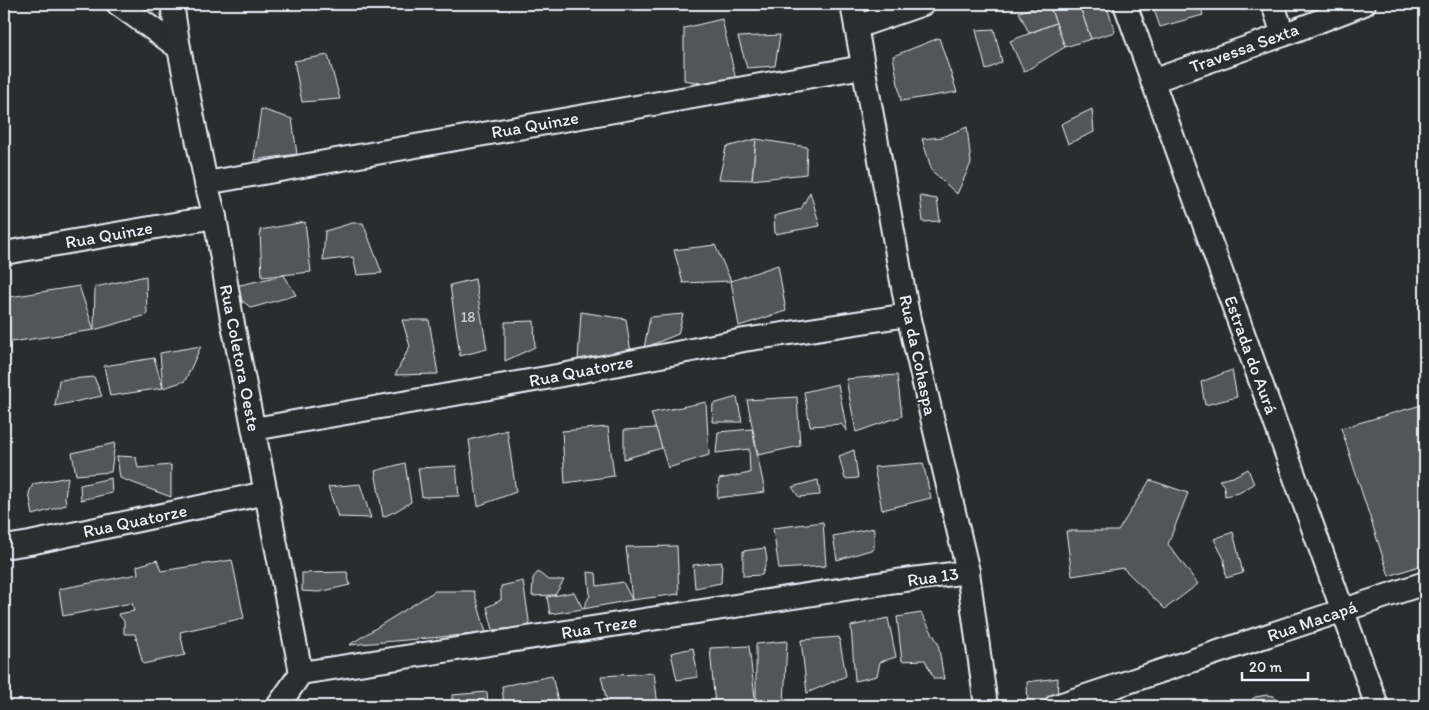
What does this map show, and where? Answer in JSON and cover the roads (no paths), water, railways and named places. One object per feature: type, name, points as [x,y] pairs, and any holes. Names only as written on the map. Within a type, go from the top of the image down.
[{"type":"street","points":[[118,4],[179,48]]},
{"type":"street","name":"Rua Coletora Oeste","points":[[172,4],[206,183],[215,217],[232,320],[301,674]]},
{"type":"street","name":"Rua da Cohaspa","points":[[852,4],[908,315],[968,572],[986,706]]},
{"type":"street","points":[[856,27],[923,4]]},
{"type":"street","name":"Estrada do Aurá","points":[[1125,4],[1378,706]]},
{"type":"street","points":[[1273,4],[1283,35]]},
{"type":"street","name":"Travessa Sexta","points":[[1152,81],[1364,4]]},
{"type":"street","name":"Rua Quinze","points":[[206,183],[863,67]]},
{"type":"street","name":"Rua Quinze","points":[[4,254],[215,217]]},
{"type":"street","name":"Rua Quatorze","points":[[254,429],[546,378],[744,340],[908,315]]},
{"type":"street","name":"Rua Quatorze","points":[[4,547],[266,493]]},
{"type":"street","name":"Rua 13","points":[[898,582],[968,572]]},
{"type":"street","name":"Rua Treze","points":[[301,674],[898,582]]},
{"type":"street","name":"Rua Macapá","points":[[1056,706],[1425,583]]},
{"type":"street","points":[[278,706],[301,674]]}]
